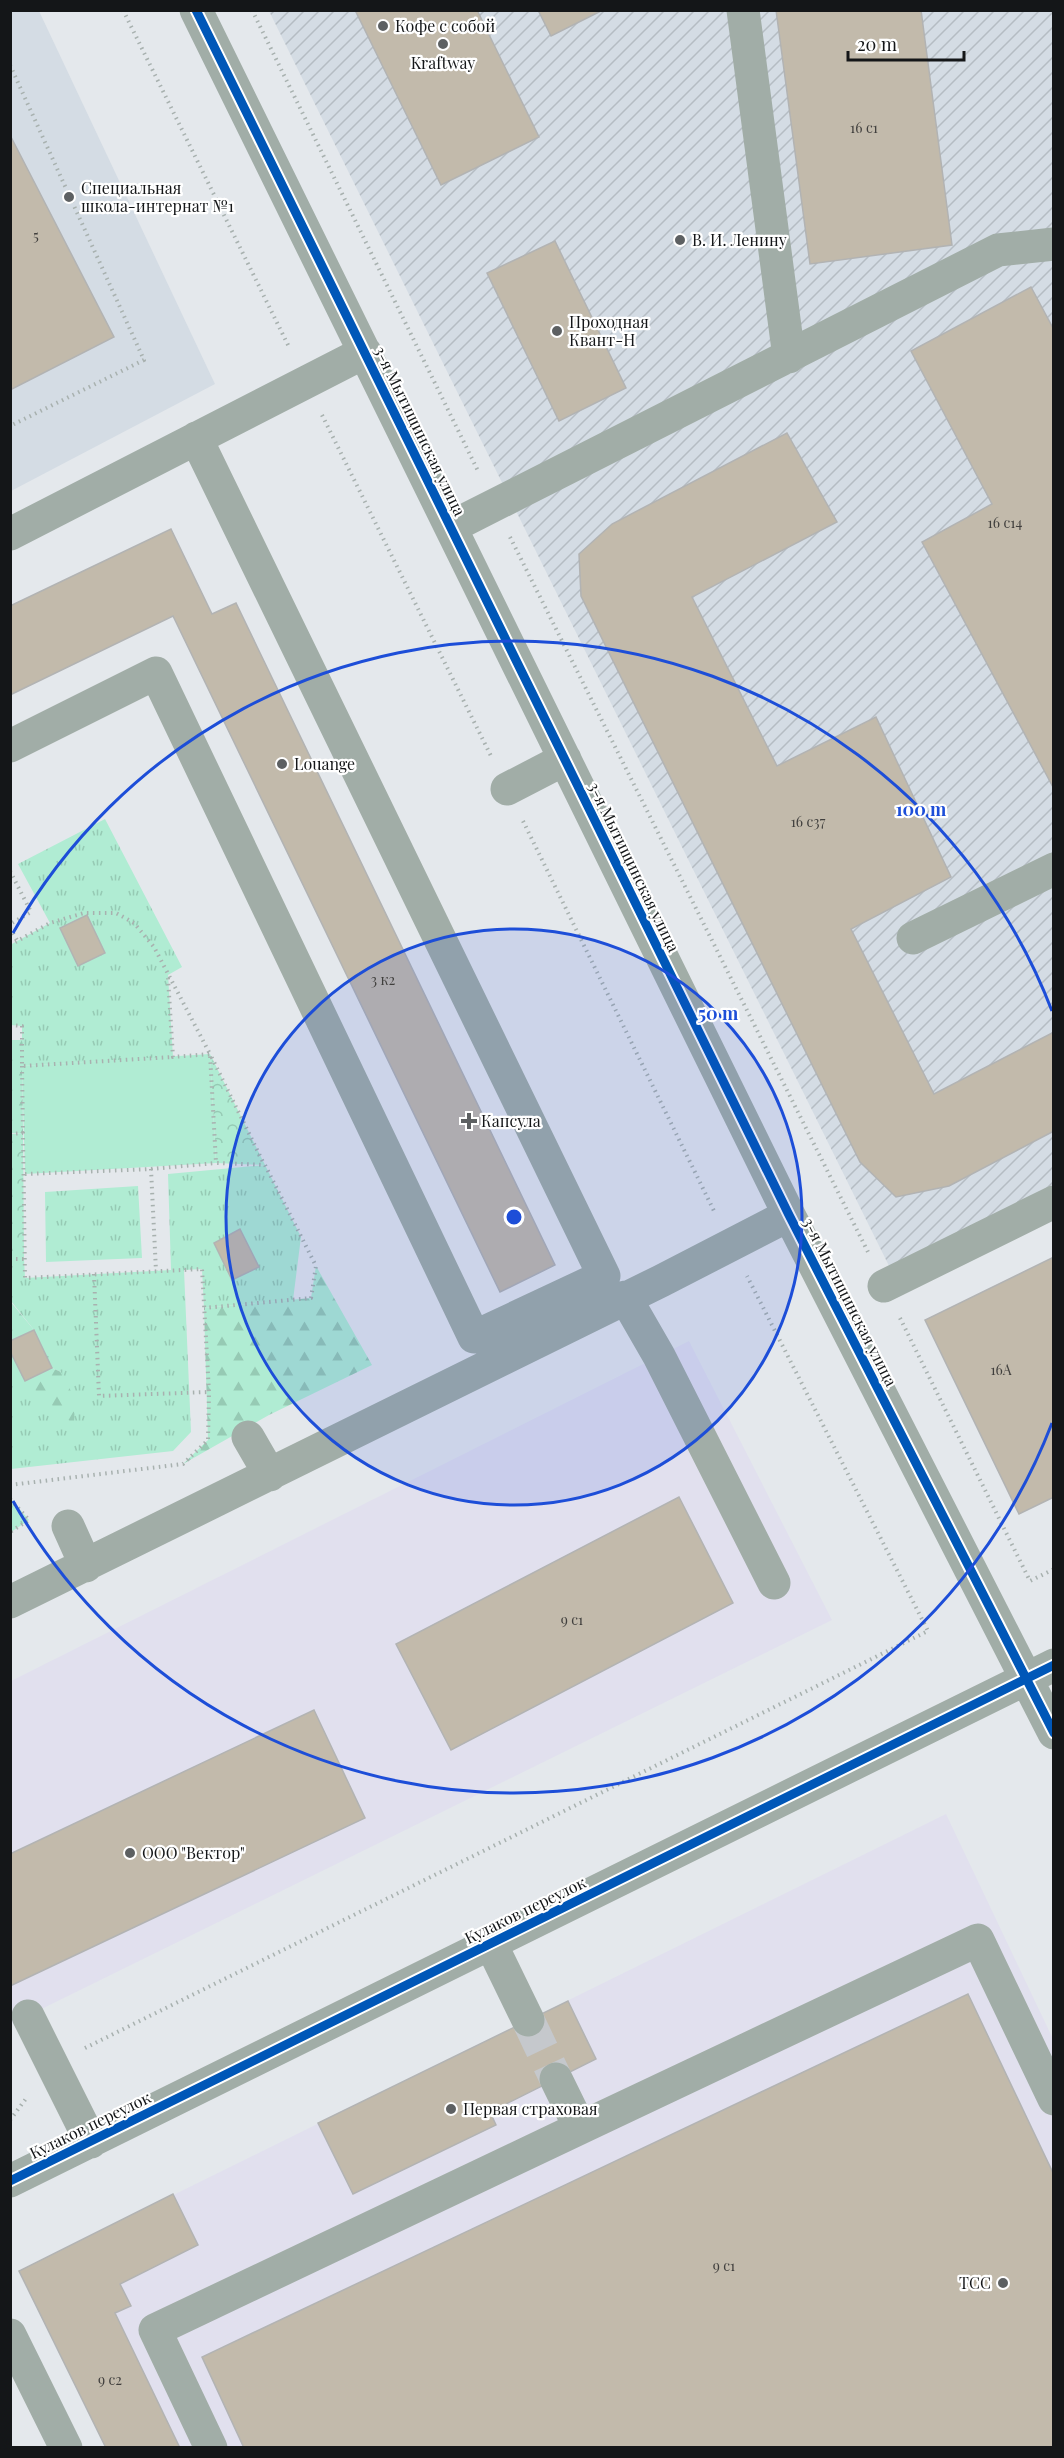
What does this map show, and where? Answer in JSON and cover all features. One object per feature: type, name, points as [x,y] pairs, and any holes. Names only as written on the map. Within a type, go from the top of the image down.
[{"type":"street","name":"3-я Мытищинская улица","points":[[196,10],[280,185],[365,352],[789,1215],[1039,1672],[1053,1733]]},
{"type":"street","points":[[743,10],[789,357]]},
{"type":"street","points":[[451,527],[998,250],[1053,244]]},
{"type":"street","points":[[10,534],[365,352]]},
{"type":"street","points":[[10,746],[156,673],[474,1337],[604,1276],[196,438]]},
{"type":"street","points":[[507,789],[565,759]]},
{"type":"street","points":[[913,938],[1053,869]]},
{"type":"street","points":[[884,1286],[1053,1202]]},
{"type":"street","points":[[10,1602],[270,1475],[789,1215]]},
{"type":"street","points":[[625,1297],[659,1356],[774,1583]]},
{"type":"street","points":[[248,1437],[270,1475]]},
{"type":"street","points":[[68,1526],[86,1566]]},
{"type":"street","name":"Кулаков переулок","points":[[10,2181],[1039,1672]]},
{"type":"street","points":[[211,2448],[155,2330],[978,1940],[1053,2099]]},
{"type":"street","points":[[491,1944],[528,2020]]},
{"type":"street","points":[[28,2016],[91,2142]]},
{"type":"street","points":[[556,2079],[580,2128]]},
{"type":"street","points":[[10,2335],[66,2448]]},
{"type":"path","points":[[10,2120],[52,2064],[928,1631],[731,1245],[123,10]]},
{"type":"path","points":[[252,10],[495,506],[1030,1581],[1053,1569]]},
{"type":"path","points":[[10,65],[144,360],[10,426]]},
{"type":"path","points":[[10,871],[31,912],[10,926],[18,942]]},
{"type":"path","points":[[10,945],[50,923],[84,913],[116,914],[134,922],[154,947],[316,1266],[311,1298],[204,1308]]},
{"type":"path","points":[[168,975],[173,1057]]},
{"type":"path","points":[[10,1025],[22,1026],[25,1278],[202,1269],[209,1392],[208,1440],[183,1464],[10,1485]]},
{"type":"path","points":[[22,1066],[210,1054]]},
{"type":"path","points":[[210,1054],[216,1163]]},
{"type":"path","points":[[10,1134],[23,1133]]},
{"type":"path","points":[[25,1174],[151,1169],[216,1163],[265,1165]]},
{"type":"path","points":[[151,1169],[156,1271]]},
{"type":"path","points":[[10,1259],[24,1259]]},
{"type":"path","points":[[94,1274],[99,1396],[209,1392]]},
{"type":"path","points":[[10,1499],[29,1520],[10,1532]]},
{"type":"shaded area","name":"Специальная школа-интернат №1","points":[[11,11],[39,11],[215,384],[11,491]]},
{"type":"shaded area","points":[[269,11],[1053,11],[1053,1194],[893,1274]]},
{"type":"shaded area","points":[[689,1341],[832,1620],[11,2024],[11,1681]]},
{"type":"shaded area","points":[[946,1814],[1053,2039],[1053,2447],[106,2447],[19,2271]]},
{"type":"green space","points":[[105,819],[182,967],[168,975],[173,1057],[22,1066],[22,1026],[11,1025],[10,945],[50,923],[18,864]]},
{"type":"green space","points":[[10,1040],[22,1040],[23,1133],[11,1133]]},
{"type":"green space","points":[[210,1054],[265,1165],[216,1163]]},
{"type":"green space","points":[[210,1054],[216,1163],[25,1174],[22,1066]]},
{"type":"green space","points":[[23,1133],[24,1259],[11,1259],[11,1134]]},
{"type":"green space","points":[[265,1165],[301,1237],[293,1300],[204,1308],[202,1269],[184,1270],[191,1432],[173,1451],[11,1469],[10,1351],[25,1381],[61,1372],[52,1368],[34,1330],[11,1301],[11,1259],[24,1259],[25,1278],[171,1270],[168,1174]]},
{"type":"green space","points":[[138,1186],[142,1258],[46,1262],[45,1192]]},
{"type":"green space","points":[[316,1266],[372,1365],[269,1415],[183,1464],[208,1440],[204,1308],[311,1298]]},
{"type":"green space","points":[[10,1301],[34,1330],[10,1341]]},
{"type":"green space","points":[[52,1368],[61,1372],[75,1399],[74,1425],[25,1381]]},
{"type":"green space","points":[[11,1499],[29,1520],[10,1532]]},
{"type":"building","points":[[355,10],[477,10],[539,137],[441,185]]},
{"type":"building","points":[[538,10],[603,10],[551,36]]},
{"type":"building","points":[[776,10],[921,10],[952,245],[810,264]]},
{"type":"building","points":[[10,135],[114,337],[10,390]]},
{"type":"building","name":"Проходная Квант-Н","points":[[555,241],[626,388],[559,421],[487,273]]},
{"type":"building","points":[[1031,287],[1054,330],[1054,789],[922,542],[992,504],[911,351]]},
{"type":"building","points":[[787,433],[837,522],[692,597],[777,766],[876,717],[951,877],[851,929],[934,1094],[1054,1032],[1054,1131],[949,1186],[896,1197],[860,1162],[581,596],[579,554],[612,524]]},
{"type":"building","points":[[171,529],[212,614],[236,603],[555,1265],[500,1292],[173,616],[10,695],[10,606]]},
{"type":"building","points":[[87,915],[105,953],[78,966],[60,928]]},
{"type":"building","points":[[240,1229],[259,1267],[232,1280],[214,1243]]},
{"type":"building","points":[[1054,1257],[1054,1497],[1019,1514],[925,1320]]},
{"type":"building","points":[[34,1330],[52,1368],[25,1381],[10,1351],[10,1341]]},
{"type":"building","points":[[679,1497],[733,1603],[451,1750],[396,1644]]},
{"type":"building","points":[[314,1710],[365,1818],[10,1986],[10,1854]]},
{"type":"building","points":[[968,1994],[1054,2175],[1054,2448],[244,2448],[202,2357]]},
{"type":"building","points":[[568,2001],[596,2059],[490,2112],[496,2125],[353,2194],[318,2123]]},
{"type":"building","points":[[173,2194],[198,2245],[120,2284],[131,2306],[115,2313],[180,2448],[106,2448],[19,2271]]},
{"type":"tunnel","points":[[528,2020],[556,2079]]},
{"type":"cycle path","points":[[196,10],[789,1215],[1054,1733]]},
{"type":"cycle path","points":[[10,2181],[1054,1665]]},
{"type":"place","name":"Кофе с собой","points":[[383,26]]},
{"type":"place","name":"Kraftway","points":[[443,44]]},
{"type":"place","name":"Специальная школа-интернат №1","points":[[69,197]]},
{"type":"place","name":"В. И. Ленину","points":[[680,240]]},
{"type":"place","name":"Проходная Квант-Н","points":[[557,331]]},
{"type":"place","name":"Louange","points":[[282,764]]},
{"type":"place","name":"Капсула","points":[[469,1121]]},
{"type":"place","name":"ООО \"Вектор\"","points":[[130,1853]]},
{"type":"place","name":"Первая страховая","points":[[451,2109]]},
{"type":"place","name":"TCC","points":[[1003,2283]]}]
